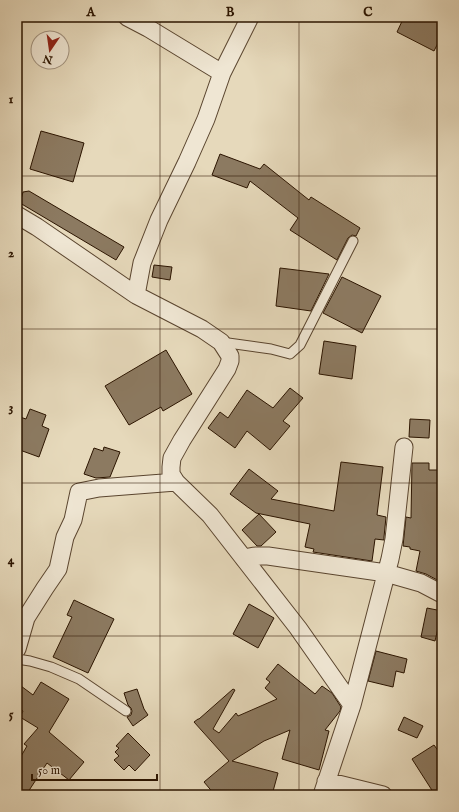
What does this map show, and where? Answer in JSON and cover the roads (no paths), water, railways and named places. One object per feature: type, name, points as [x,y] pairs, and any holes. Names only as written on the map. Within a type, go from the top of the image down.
[{"type":"street","points":[[127,17],[222,73]]},
{"type":"street","points":[[136,295],[142,263],[159,220],[206,119],[222,73],[250,17]]},
{"type":"street","points":[[17,215],[136,295],[202,329],[221,342],[227,350],[230,356],[230,362],[227,369],[172,458],[171,474],[176,482],[210,515],[266,586],[298,628],[352,705]]},
{"type":"street","points":[[383,795],[324,788],[352,705],[394,539],[404,447]]},
{"type":"street","points":[[17,649],[26,618],[58,569],[65,537],[73,520],[80,492],[117,486],[176,482]]},
{"type":"street","points":[[244,559],[256,556],[268,556],[386,573],[421,583],[442,594]]},
{"type":"lane","points":[[221,342],[271,349],[290,354],[300,345],[353,241]]},
{"type":"lane","points":[[17,659],[51,667],[79,679],[126,711]]}]
